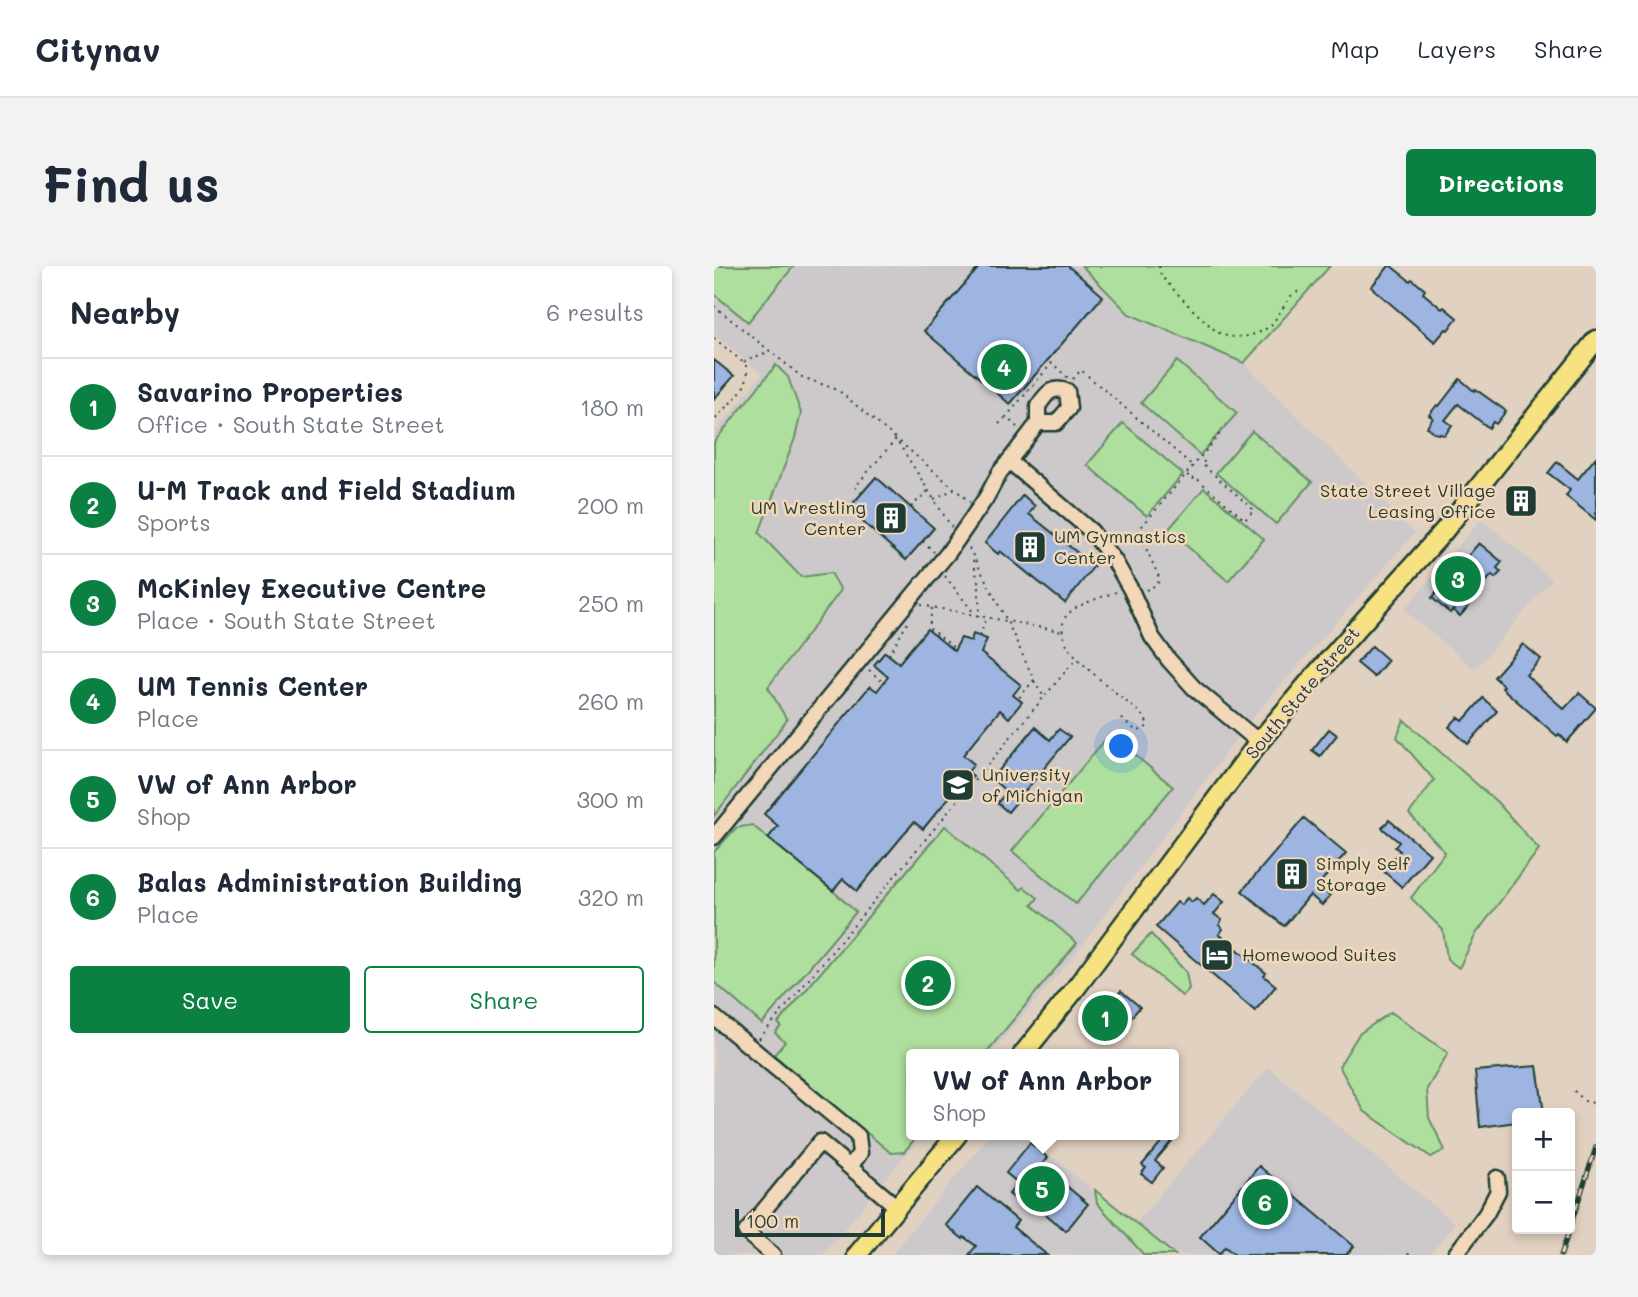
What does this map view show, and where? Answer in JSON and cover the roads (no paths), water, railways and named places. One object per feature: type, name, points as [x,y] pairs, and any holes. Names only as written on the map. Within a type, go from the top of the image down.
[{"type":"main road","name":"South State Street","points":[[1027,1049],[1072,993],[1259,742],[1443,532],[1596,340]]},
{"type":"main road","points":[[857,1255],[953,1140]]},
{"type":"lane","points":[[714,837],[960,537],[986,498],[999,472],[1038,423]]},
{"type":"lane","points":[[1009,461],[1091,531],[1135,589],[1152,636],[1180,673],[1259,742]]},
{"type":"lane","points":[[714,1017],[858,1136],[860,1153],[850,1167]]},
{"type":"lane","points":[[773,1255],[746,1232],[820,1142],[897,1207]]},
{"type":"lane","points":[[1454,1255],[1486,1214],[1498,1191],[1497,1178]]},
{"type":"railway","points":[[1561,1255],[1596,1147]]},
{"type":"place","name":"UM Tennis Center","points":[[1004,367]]},
{"type":"place","name":"State Street Village Leasing Office","points":[[1521,501]]},
{"type":"place","name":"UM Wrestling Center","points":[[891,518]]},
{"type":"place","name":"UM Gymnastics Center","points":[[1030,547]]},
{"type":"place","name":"McKinley Executive Centre","points":[[1458,579]]},
{"type":"place","name":"University of Michigan","points":[[958,785]]},
{"type":"place","name":"Simply Self Storage","points":[[1292,874]]},
{"type":"place","name":"Homewood Suites","points":[[1217,955]]},
{"type":"place","name":"U-M Track and Field Stadium","points":[[928,983]]},
{"type":"place","name":"Savarino Properties","points":[[1105,1018]]},
{"type":"place","name":"VW of Ann Arbor","points":[[1042,1189]]},
{"type":"place","name":"Balas Administration Building","points":[[1265,1202]]}]
